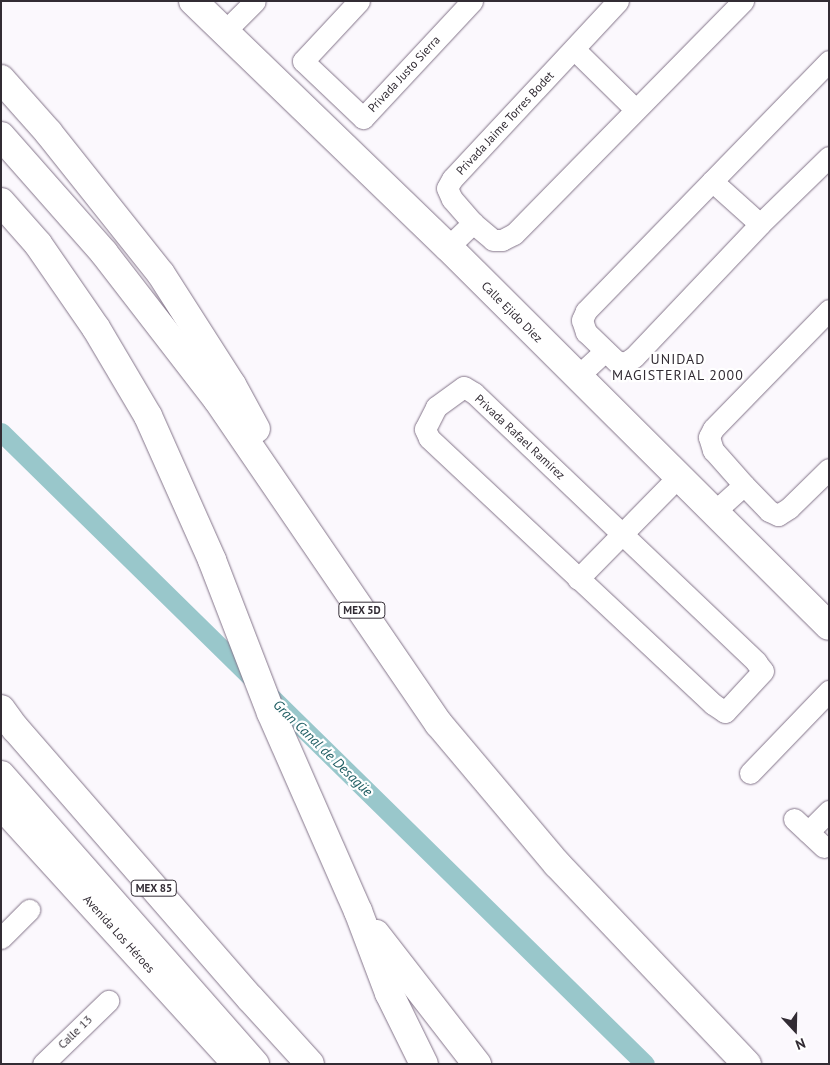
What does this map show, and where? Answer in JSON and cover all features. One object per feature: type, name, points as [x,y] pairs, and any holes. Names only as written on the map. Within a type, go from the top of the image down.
[{"type":"main road","name":"Calle Ejido Diez","points":[[194,1],[448,247],[829,626]]},
{"type":"main road","points":[[1,78],[48,132],[161,274],[232,385],[331,564]]},
{"type":"main road","name":"MEX 5D","points":[[1,136],[104,253],[217,399],[439,724],[557,864],[747,1064]]},
{"type":"main road","points":[[1,202],[38,244],[96,328],[148,416],[212,560],[271,713],[314,815],[358,911],[389,993],[424,1064]]},
{"type":"main road","name":"MEX 85","points":[[1,709],[15,728],[178,916],[310,1064]]},
{"type":"main road","name":"MEX 85","points":[[1,775],[255,1064]]},
{"type":"main road","name":"Avenida Los Héroes","points":[[1,805],[237,1064]]},
{"type":"main road","points":[[358,911],[477,1064]]},
{"type":"street","points":[[225,31],[255,1]]},
{"type":"street","name":"Privada Justo Sierra","points":[[358,1],[303,61],[362,118],[472,1]]},
{"type":"street","name":"Privada Jaime Torres Bodet","points":[[618,1],[452,179],[447,188],[452,199],[473,223],[493,240],[502,240],[514,234],[742,1]]},
{"type":"street","points":[[574,49],[635,109]]},
{"type":"street","points":[[829,61],[586,311],[582,320],[586,332],[616,361],[626,363],[634,357],[760,224],[829,157]]},
{"type":"street","points":[[313,116],[334,93]]},
{"type":"street","points":[[712,181],[760,224]]},
{"type":"street","points":[[448,247],[473,223]]},
{"type":"street","points":[[829,310],[713,428],[709,437],[713,450],[769,511],[778,515],[790,508],[829,469]]},
{"type":"street","points":[[577,377],[605,351]]},
{"type":"street","name":"Privada Rafael Ramírez","points":[[464,387],[474,393],[622,533],[756,662],[763,671],[747,691],[725,712],[713,704],[578,579],[429,438],[424,429],[436,407],[464,387]]},
{"type":"street","points":[[578,579],[678,477]]},
{"type":"street","points":[[714,512],[744,485]]},
{"type":"street","points":[[750,773],[829,691]]},
{"type":"street","points":[[824,847],[801,826],[829,811]]},
{"type":"street","points":[[1,938],[29,910]]},
{"type":"street","name":"Calle 13","points":[[43,1064],[108,1001]]},
{"type":"waterway","name":"Gran Canal de Desagüe","points":[[1,432],[645,1064]]},
{"type":"district","name":"UNIDAD MAGISTERIAL 2000","points":[[678,368]]}]
